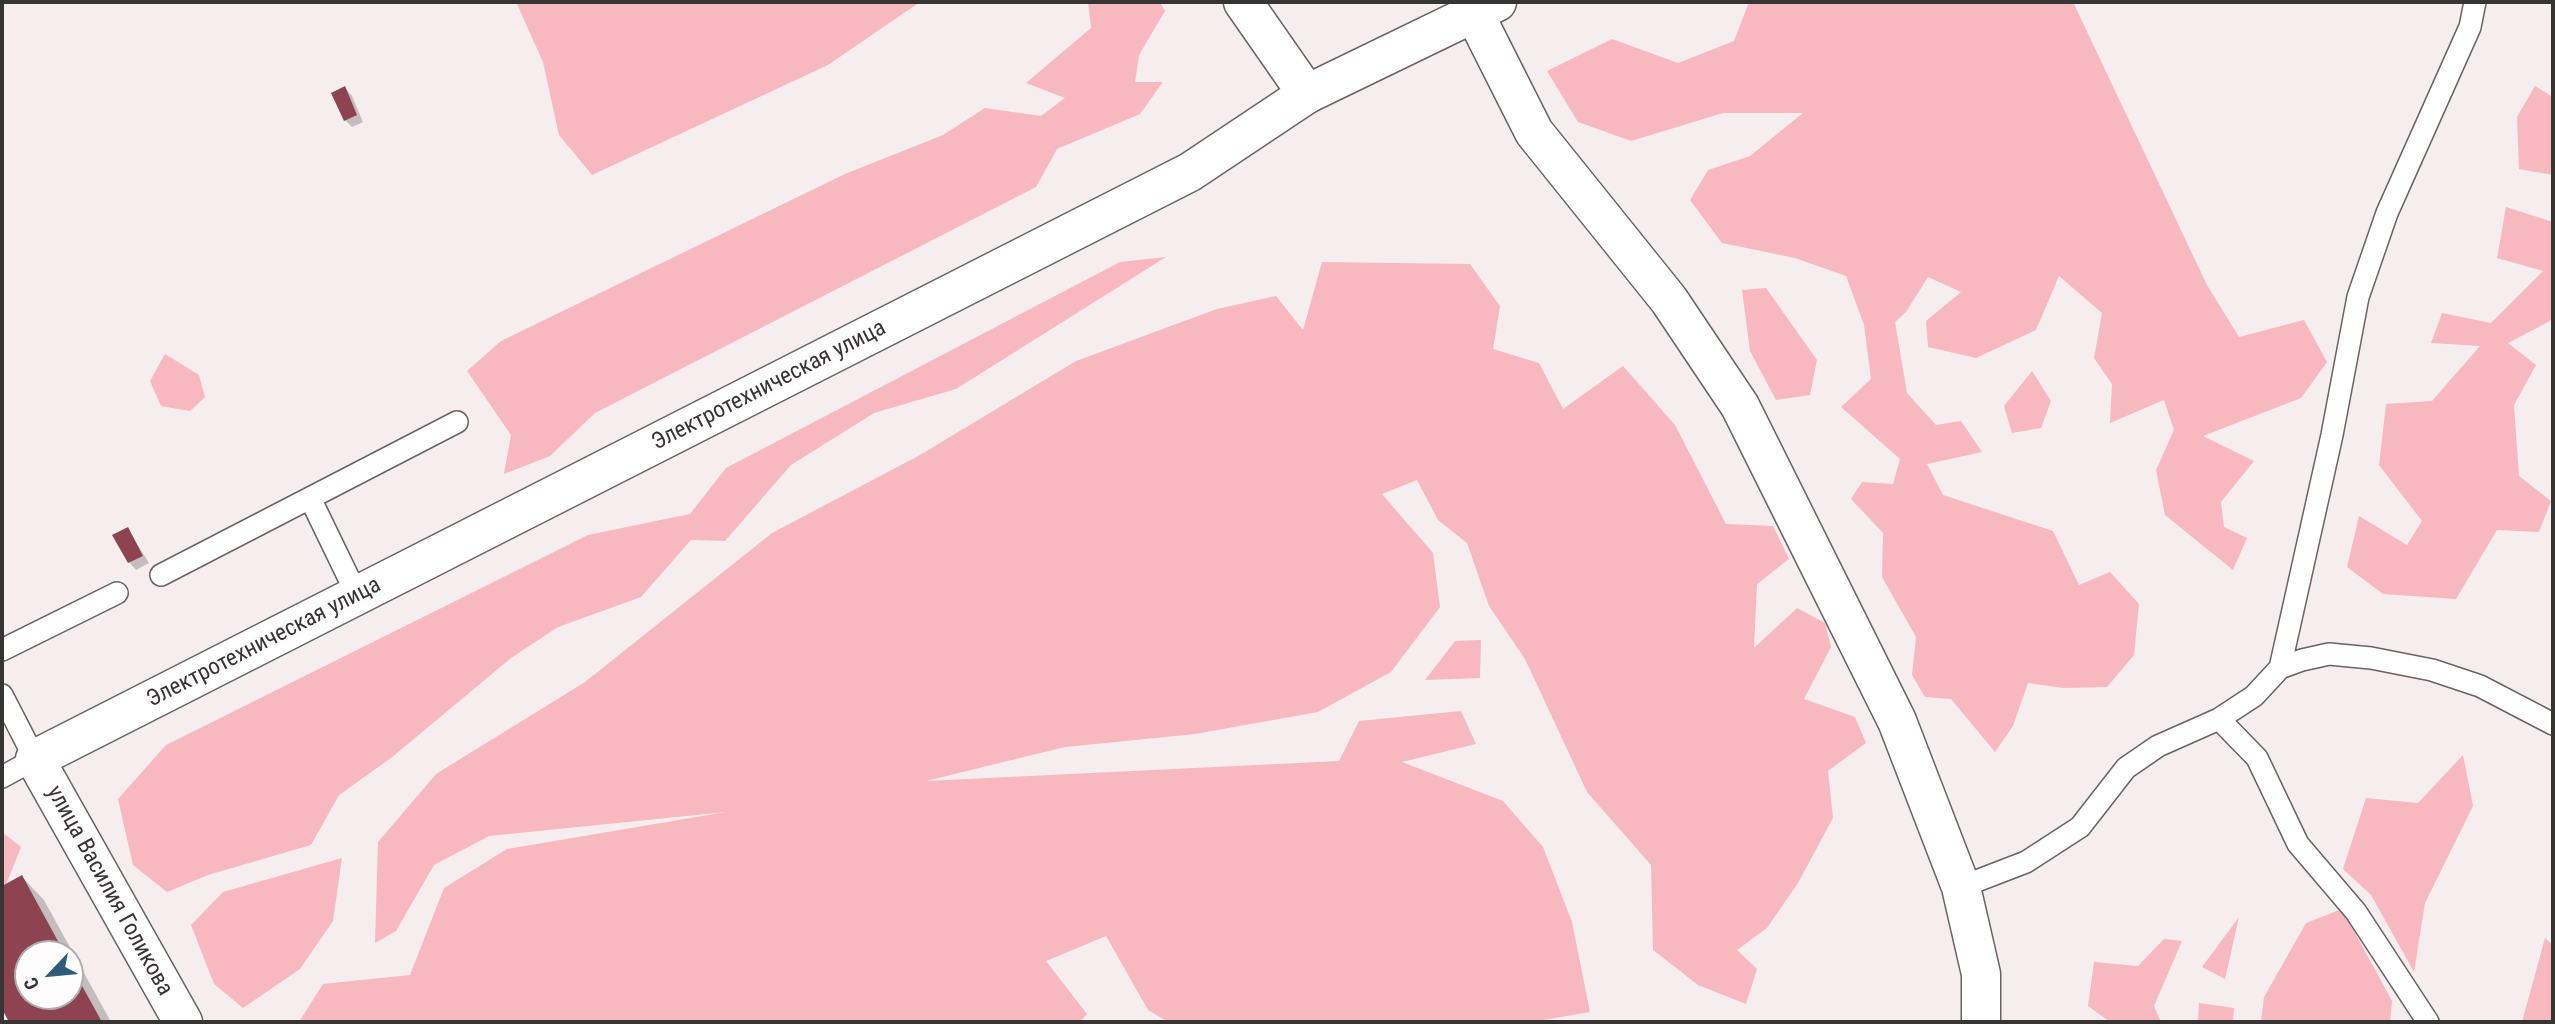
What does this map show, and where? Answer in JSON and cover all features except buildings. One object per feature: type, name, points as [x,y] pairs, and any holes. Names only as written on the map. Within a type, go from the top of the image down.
[{"type":"street","points":[[1243,2],[1307,94]]},
{"type":"street","points":[[1485,8],[1534,132],[1669,300],[1740,406],[1897,721],[1961,887],[1981,974],[1981,1022]]},
{"type":"street","name":"Электротехническая улица","points":[[35,759],[1189,172],[1307,94],[1485,8]]},
{"type":"street","name":"улица Василия Голикова","points":[[35,759],[183,1022]]},
{"type":"lane","points":[[2280,668],[2332,435],[2358,297],[2386,213],[2470,27],[2475,2]]},
{"type":"lane","points":[[161,575],[457,422]]},
{"type":"lane","points":[[310,498],[357,595]]},
{"type":"lane","points":[[2,650],[117,593]]},
{"type":"lane","points":[[1961,887],[2026,862],[2080,827],[2126,768],[2158,746],[2219,719],[2254,695],[2280,668],[2329,654],[2371,658],[2420,668],[2480,686],[2553,724]]},
{"type":"lane","points":[[2,695],[35,759],[2,777]]},
{"type":"lane","points":[[2219,719],[2257,758],[2298,844],[2356,912],[2428,1022]]},
{"type":"shaded area","points":[[516,2],[920,2],[828,65],[592,175],[559,135],[543,62]]},
{"type":"shaded area","points":[[1088,2],[1160,2],[1165,11],[1139,55],[1135,82],[1163,82],[1140,114],[1057,149],[1036,187],[595,413],[550,456],[504,474],[511,435],[467,371],[501,341],[845,174],[943,135],[985,108],[1041,116],[1065,98],[1026,83],[1091,28]]},
{"type":"shaded area","points":[[1749,2],[2073,2],[2207,285],[2239,337],[2304,320],[2327,362],[2301,398],[2203,436],[2254,461],[2221,502],[2224,527],[2247,538],[2233,570],[2165,515],[2156,470],[2174,430],[2164,400],[2110,423],[2112,384],[2094,358],[2102,313],[2059,276],[2036,330],[1976,358],[1928,347],[1926,321],[1961,292],[1928,277],[1906,312],[1895,322],[1907,393],[1936,425],[1961,421],[1982,452],[1927,464],[1943,495],[2053,531],[2079,585],[2110,572],[2139,604],[2134,655],[2107,687],[2063,688],[2028,683],[2013,726],[1995,752],[1951,699],[1925,697],[1912,675],[1916,637],[1882,577],[1883,533],[1851,499],[1862,482],[1893,484],[1900,459],[1841,407],[1871,379],[1864,325],[1846,276],[1795,258],[1722,243],[1690,200],[1708,170],[1750,156],[1803,113],[1723,113],[1631,141],[1578,122],[1547,71],[1612,39],[1678,63],[1734,41]]},
{"type":"shaded area","points":[[2535,86],[2553,97],[2553,175],[2519,169],[2517,117]]},
{"type":"shaded area","points":[[2506,207],[2553,222],[2553,314],[2550,321],[2508,343],[2536,365],[2514,405],[2519,476],[2551,501],[2539,532],[2497,530],[2456,599],[2383,594],[2347,567],[2359,516],[2407,545],[2422,521],[2379,465],[2386,404],[2432,401],[2480,346],[2431,343],[2442,313],[2491,323],[2543,271],[2497,258]]},
{"type":"shaded area","points":[[1166,257],[956,389],[874,413],[791,465],[725,541],[691,540],[641,597],[558,627],[511,658],[391,758],[339,795],[311,845],[208,875],[167,892],[133,865],[118,799],[166,745],[588,535],[690,514],[726,468],[1120,262]]},
{"type":"shaded area","points":[[1322,262],[1470,264],[1500,306],[1493,349],[1539,363],[1563,409],[1623,366],[1675,425],[1726,524],[1773,526],[1789,559],[1757,584],[1754,648],[1797,608],[1825,623],[1831,647],[1804,699],[1855,717],[1866,743],[1828,771],[1833,818],[1798,883],[1767,928],[1737,950],[1757,969],[1746,1004],[1698,985],[1653,950],[1651,865],[1587,792],[1525,659],[1489,606],[1467,543],[1438,520],[1417,480],[1382,494],[1433,553],[1440,607],[1391,672],[1318,712],[1195,734],[1065,747],[926,781],[1339,761],[1359,721],[1461,711],[1476,744],[1402,762],[1503,801],[1543,847],[1572,922],[1590,1012],[1532,1022],[1168,1022],[1148,1010],[1106,936],[1046,961],[1087,1014],[1080,1022],[299,1022],[323,984],[410,975],[444,888],[507,849],[726,812],[489,836],[434,865],[396,931],[375,943],[378,842],[436,774],[585,682],[772,533],[920,455],[1076,361],[1217,309],[1276,296],[1303,330]]},
{"type":"shaded area","points":[[1766,288],[1817,360],[1810,395],[1776,400],[1750,351],[1742,290]]},
{"type":"shaded area","points":[[165,354],[199,375],[205,397],[190,411],[161,406],[150,381]]},
{"type":"shaded area","points":[[2032,371],[2051,401],[2041,428],[2012,433],[2004,406]]},
{"type":"shaded area","points":[[1481,640],[1480,678],[1425,680],[1455,641]]},
{"type":"shaded area","points":[[2463,755],[2473,806],[2425,903],[2414,972],[2371,895],[2343,869],[2366,798],[2418,803]]},
{"type":"shaded area","points":[[2,832],[21,847],[2,895]]},
{"type":"shaded area","points":[[342,858],[333,921],[300,969],[243,1008],[214,984],[191,925],[223,892]]},
{"type":"shaded area","points":[[2342,909],[2392,1001],[2390,1022],[2261,1022],[2264,997],[2306,923]]},
{"type":"shaded area","points":[[2239,917],[2225,979],[2202,967]]},
{"type":"shaded area","points":[[2545,938],[2553,945],[2553,1022],[2522,1022]]},
{"type":"shaded area","points":[[2164,939],[2182,941],[2154,1006],[2161,1022],[2110,1022],[2088,1006],[2094,962],[2138,966]]},
{"type":"shaded area","points":[[2199,1003],[2234,1008],[2233,1022],[2198,1022]]}]
